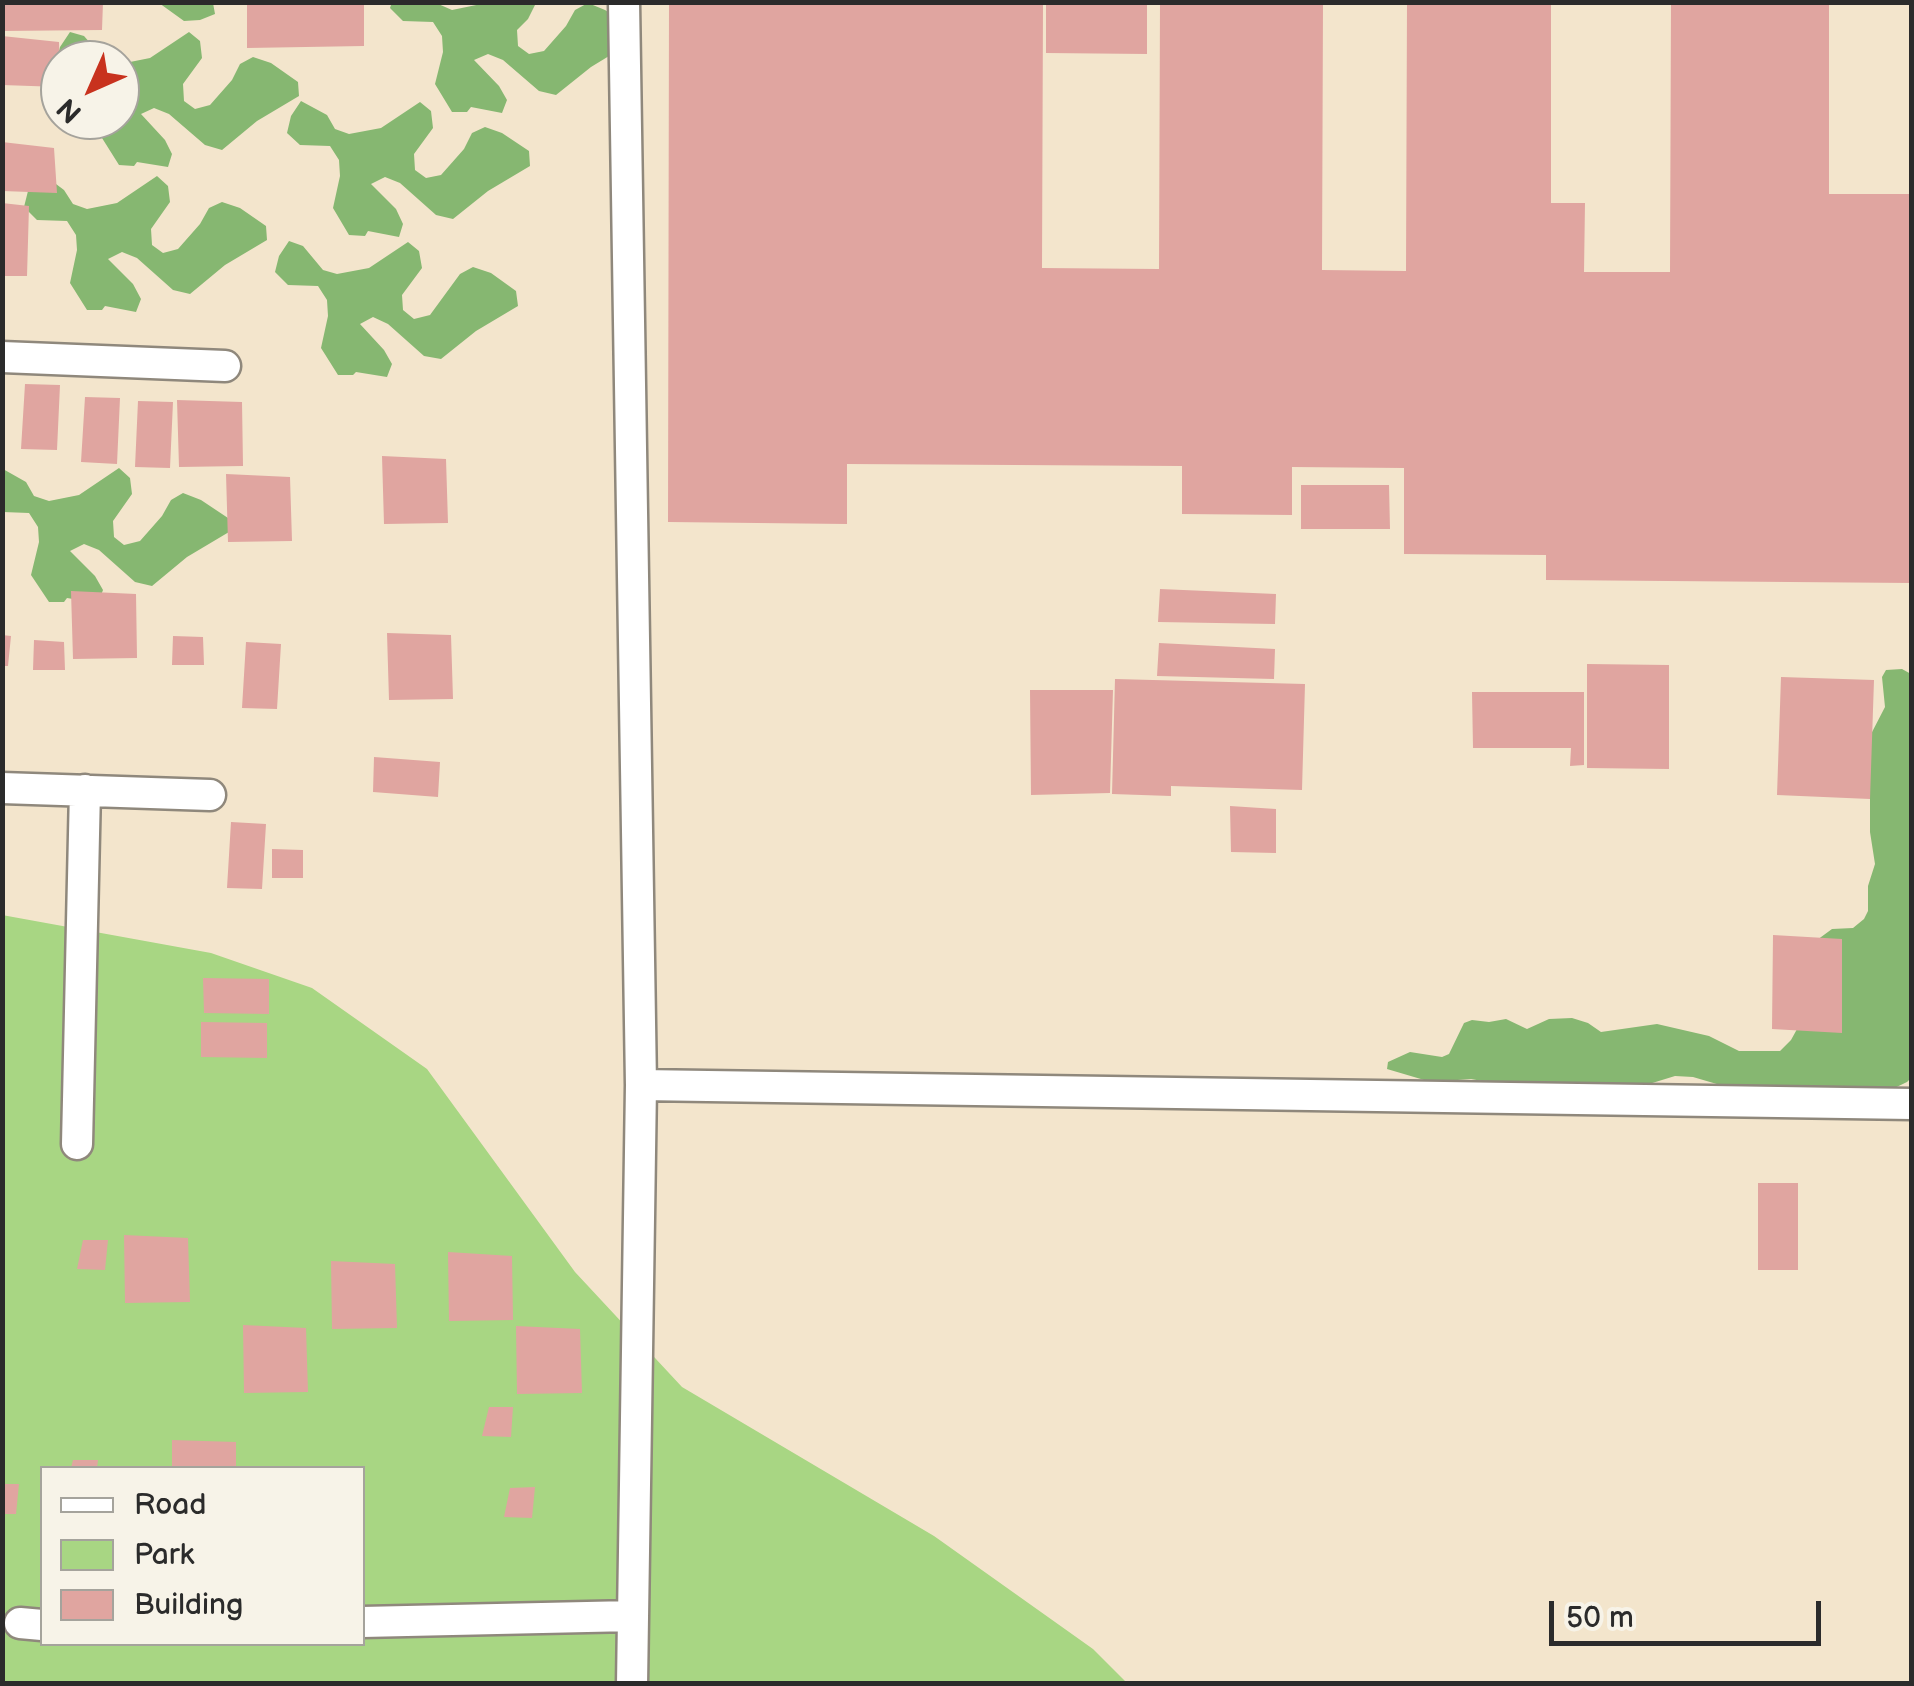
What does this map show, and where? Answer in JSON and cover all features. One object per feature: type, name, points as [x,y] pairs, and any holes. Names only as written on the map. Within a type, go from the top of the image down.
[{"type":"street","points":[[624,2],[641,1085],[632,1684]]},
{"type":"street","points":[[2,358],[225,366]]},
{"type":"street","points":[[2,788],[210,794]]},
{"type":"street","points":[[77,1144],[85,790]]},
{"type":"street","points":[[641,1085],[1912,1104]]},
{"type":"street","points":[[365,1622],[632,1616]]},
{"type":"green space","points":[[392,2],[436,3],[452,10],[486,3],[536,3],[517,30],[518,46],[529,54],[544,51],[575,10],[588,3],[632,27],[632,42],[556,95],[539,91],[503,60],[488,54],[474,60],[507,100],[502,113],[471,107],[467,112],[452,112],[435,84],[443,52],[442,36],[433,22],[403,21],[390,8]]},
{"type":"green space","points":[[159,3],[213,3],[215,14],[184,21]]},
{"type":"green space","points":[[70,32],[88,40],[65,40]]},
{"type":"green space","points":[[189,32],[200,41],[202,58],[183,84],[184,101],[195,109],[210,105],[240,64],[253,57],[271,63],[298,82],[299,96],[257,121],[222,150],[205,145],[169,114],[154,108],[141,114],[165,140],[172,154],[168,167],[137,162],[134,166],[119,165],[103,140],[140,140],[140,60],[150,58]]},
{"type":"green space","points":[[301,101],[327,115],[335,129],[349,134],[381,128],[420,102],[431,111],[433,128],[414,154],[415,170],[426,178],[441,175],[464,149],[472,133],[485,127],[529,151],[530,166],[488,191],[453,219],[436,215],[400,183],[385,177],[371,184],[396,209],[403,224],[399,237],[368,231],[365,236],[349,235],[333,208],[339,160],[330,146],[300,145],[287,133],[291,116]]},
{"type":"green space","points":[[157,176],[168,186],[170,202],[151,229],[152,245],[163,253],[178,249],[209,208],[222,202],[240,208],[266,226],[267,240],[225,265],[190,294],[173,290],[137,258],[122,252],[108,259],[133,284],[141,299],[136,312],[105,306],[102,310],[87,310],[70,283],[76,235],[67,221],[37,220],[24,207],[28,191],[52,181],[73,204],[87,209],[117,203]]},
{"type":"green space","points":[[289,241],[303,246],[323,270],[337,274],[369,268],[408,242],[419,251],[422,268],[402,295],[403,310],[414,319],[430,315],[460,274],[473,267],[491,273],[516,291],[518,306],[476,331],[441,359],[424,356],[388,324],[373,317],[360,324],[392,364],[387,377],[356,372],[338,375],[321,348],[327,300],[318,286],[288,285],[275,272]]},
{"type":"green space","points":[[119,468],[130,478],[132,494],[113,521],[114,537],[124,545],[140,541],[171,500],[183,493],[228,518],[229,532],[187,557],[152,586],[135,582],[99,550],[84,544],[70,551],[103,590],[98,603],[67,598],[64,602],[49,602],[31,575],[39,542],[38,527],[29,513],[3,512],[3,469],[26,482],[34,496],[49,501],[79,495]]},
{"type":"green space","points":[[1902,669],[1911,674],[1912,1077],[1907,1082],[1884,1093],[1727,1087],[1675,1076],[1636,1088],[1611,1091],[1598,1084],[1582,1083],[1543,1092],[1471,1079],[1431,1082],[1387,1069],[1388,1062],[1410,1052],[1442,1057],[1449,1054],[1464,1023],[1472,1020],[1506,1019],[1527,1029],[1549,1019],[1572,1018],[1601,1032],[1657,1024],[1709,1036],[1739,1051],[1780,1051],[1791,1040],[1812,1002],[1817,940],[1832,929],[1853,928],[1868,911],[1868,886],[1875,864],[1870,832],[1870,736],[1885,707],[1882,677],[1886,670]]},
{"type":"green space","points":[[2,915],[211,953],[312,988],[427,1069],[575,1272],[682,1387],[934,1536],[1093,1649],[1127,1683],[3,1683]]},
{"type":"building","points":[[2,2],[103,2],[102,30],[2,31]]},
{"type":"building","points":[[247,2],[364,2],[364,46],[247,48]]},
{"type":"building","points":[[669,2],[1043,2],[1042,268],[1159,269],[1160,2],[1323,2],[1322,270],[1406,271],[1407,2],[1551,2],[1551,203],[1585,203],[1584,272],[1670,272],[1671,2],[1829,2],[1829,194],[1912,194],[1912,583],[1546,580],[1546,555],[1404,554],[1404,468],[1292,467],[1292,515],[1182,514],[1182,466],[847,464],[847,524],[668,522]]},
{"type":"building","points":[[1046,2],[1147,2],[1147,54],[1046,53]]},
{"type":"building","points":[[2,36],[40,40],[40,86],[2,85]]},
{"type":"building","points":[[2,142],[54,148],[57,193],[2,191]]},
{"type":"building","points":[[2,203],[29,206],[27,276],[2,276]]},
{"type":"building","points":[[25,384],[60,385],[57,450],[21,449]]},
{"type":"building","points":[[85,397],[120,398],[117,464],[81,462]]},
{"type":"building","points":[[177,400],[242,402],[243,466],[179,467]]},
{"type":"building","points":[[138,401],[173,402],[170,468],[135,467]]},
{"type":"building","points":[[382,456],[446,459],[448,523],[384,524]]},
{"type":"building","points":[[226,474],[290,477],[292,541],[228,542]]},
{"type":"building","points":[[1301,485],[1389,485],[1390,529],[1301,529]]},
{"type":"building","points":[[1160,589],[1276,594],[1275,624],[1158,622]]},
{"type":"building","points":[[71,591],[136,594],[137,658],[73,659]]},
{"type":"building","points":[[387,633],[451,635],[453,699],[389,700]]},
{"type":"building","points":[[2,635],[11,636],[8,666],[2,666]]},
{"type":"building","points":[[173,636],[203,637],[204,665],[172,665]]},
{"type":"building","points":[[34,640],[64,642],[65,670],[33,670]]},
{"type":"building","points":[[246,642],[281,644],[277,709],[242,708]]},
{"type":"building","points":[[1159,643],[1275,649],[1274,679],[1157,676]]},
{"type":"building","points":[[1587,664],[1669,665],[1669,769],[1587,768]]},
{"type":"building","points":[[1781,677],[1874,680],[1870,799],[1777,795]]},
{"type":"building","points":[[1115,679],[1305,684],[1302,790],[1171,786],[1171,796],[1112,794]]},
{"type":"building","points":[[1030,690],[1113,690],[1110,793],[1031,795]]},
{"type":"building","points":[[1472,692],[1584,692],[1584,765],[1570,766],[1571,748],[1473,748]]},
{"type":"building","points":[[374,757],[440,762],[438,797],[373,792]]},
{"type":"building","points":[[1230,806],[1276,809],[1276,853],[1231,852]]},
{"type":"building","points":[[231,822],[266,824],[262,889],[227,888]]},
{"type":"building","points":[[272,849],[303,850],[303,878],[272,878]]},
{"type":"building","points":[[1773,935],[1842,939],[1842,1033],[1772,1029]]},
{"type":"building","points":[[203,978],[269,979],[269,1014],[204,1013]]},
{"type":"building","points":[[201,1022],[267,1023],[267,1058],[201,1057]]},
{"type":"building","points":[[1758,1183],[1798,1183],[1798,1270],[1758,1270]]},
{"type":"building","points":[[124,1235],[188,1238],[190,1302],[125,1303]]},
{"type":"building","points":[[83,1240],[108,1240],[105,1270],[77,1269]]},
{"type":"building","points":[[448,1252],[512,1256],[513,1320],[449,1321]]},
{"type":"building","points":[[331,1261],[395,1264],[397,1328],[332,1329]]},
{"type":"building","points":[[243,1325],[306,1328],[308,1392],[244,1393]]},
{"type":"building","points":[[516,1326],[580,1329],[582,1393],[517,1394]]},
{"type":"building","points":[[489,1407],[513,1407],[511,1437],[482,1436]]},
{"type":"building","points":[[172,1440],[236,1442],[236,1466],[172,1466]]},
{"type":"building","points":[[73,1460],[98,1460],[97,1466],[72,1466]]},
{"type":"building","points":[[2,1484],[19,1484],[16,1514],[2,1514]]},
{"type":"building","points":[[535,1487],[532,1518],[504,1517],[510,1488]]}]
